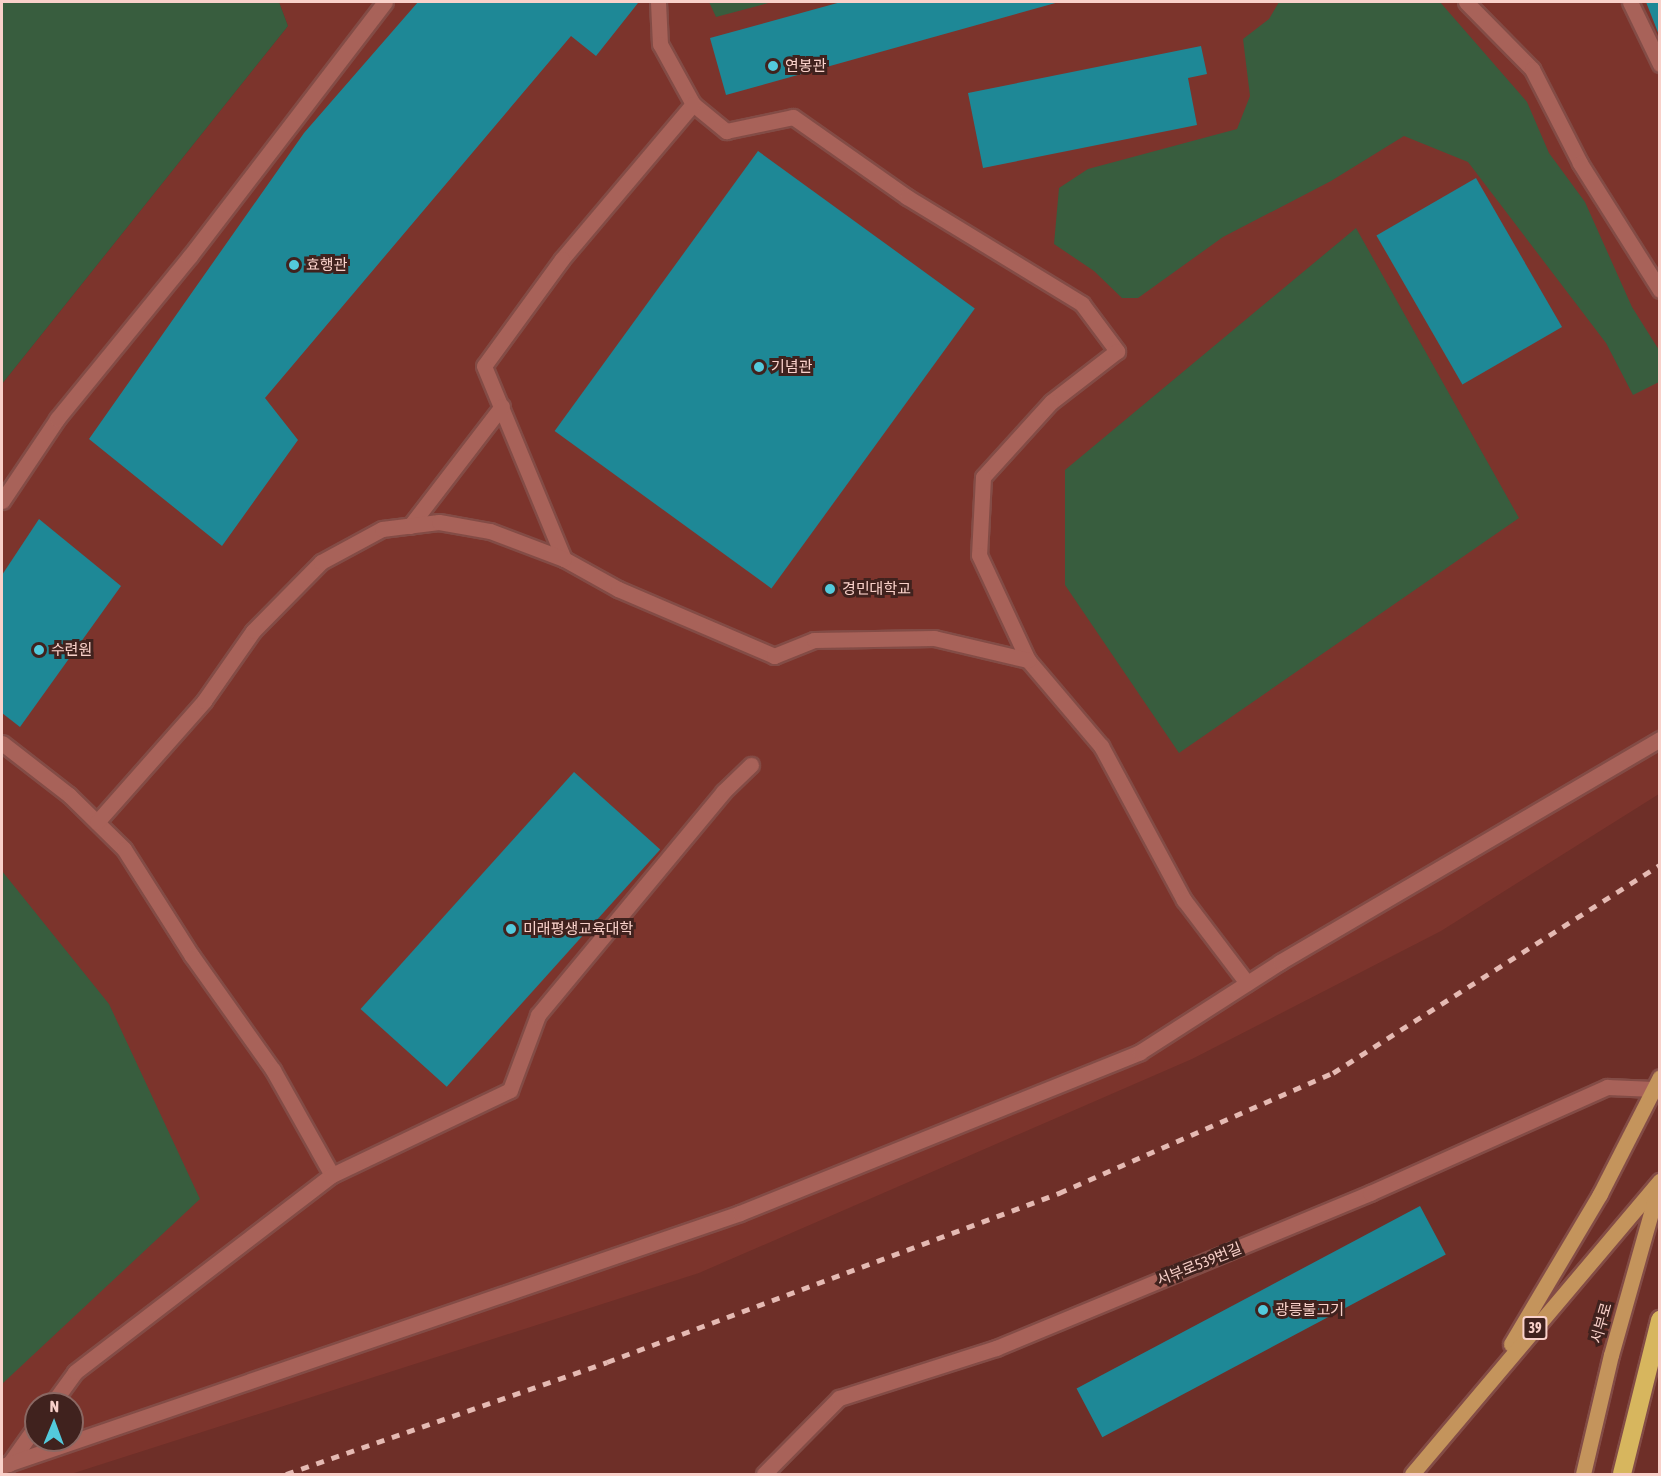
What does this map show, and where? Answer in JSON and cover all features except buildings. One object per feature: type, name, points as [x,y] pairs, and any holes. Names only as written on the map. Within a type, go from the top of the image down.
[{"type":"highway","points":[[1622,1474],[1659,1320]]},
{"type":"main road","points":[[1494,1374],[1600,1194],[1657,1083]]},
{"type":"main road","name":"39","points":[[1412,1474],[1659,1181]]},
{"type":"main road","name":"서부로","points":[[1583,1474],[1611,1355],[1659,1181]]},
{"type":"street","points":[[2,501],[57,418],[190,256],[385,2]]},
{"type":"street","points":[[658,2],[660,44],[693,105],[726,131],[793,117],[907,197],[1082,304],[1117,351],[1051,402],[982,477],[979,555],[1028,660],[1101,746],[1184,900],[1247,983]]},
{"type":"street","points":[[1466,2],[1532,69],[1580,163],[1659,291]]},
{"type":"street","points":[[1630,2],[1659,64]]},
{"type":"street","points":[[564,559],[484,366],[562,259],[693,105]]},
{"type":"street","points":[[410,526],[502,406]]},
{"type":"street","points":[[96,822],[204,701],[253,631],[321,562],[382,529],[439,522],[490,531],[564,559],[629,594],[774,656],[814,640],[934,638],[1028,660]]},
{"type":"street","points":[[5,1465],[740,1213],[1140,1052],[1247,983],[1659,739]]},
{"type":"street","points":[[2,743],[69,795],[124,849],[192,956],[273,1070],[333,1175]]},
{"type":"street","points":[[61,1392],[75,1372],[333,1175],[510,1090],[538,1015],[723,792],[750,765]]},
{"type":"street","name":"서부로539번길","points":[[764,1474],[838,1398],[996,1348],[1370,1193],[1606,1087],[1657,1083]]},
{"type":"street","points":[[5,1465],[24,1441]]},
{"type":"shaded area","name":"경민대학교","points":[[279,2],[1659,2],[1659,794],[1441,931],[1192,1059],[699,1273],[71,1474],[2,1474],[2,384],[288,26]]},
{"type":"green space","points":[[2,2],[279,2],[288,26],[2,384]]},
{"type":"green space","points":[[709,2],[772,2],[716,17]]},
{"type":"green space","points":[[1279,2],[1440,2],[1527,102],[1549,153],[1585,202],[1632,307],[1659,350],[1659,382],[1633,395],[1606,343],[1468,162],[1404,136],[1331,181],[1223,237],[1138,298],[1122,298],[1094,271],[1054,244],[1059,188],[1088,169],[1237,129],[1250,96],[1243,39],[1269,19]]},
{"type":"green space","points":[[1356,228],[1519,518],[1179,753],[1065,585],[1065,470]]},
{"type":"green space","points":[[2,871],[109,1004],[200,1199],[2,1384]]},
{"type":"railway","points":[[286,1474],[607,1362],[1059,1193],[1333,1073],[1660,865]]},
{"type":"place","name":"연봉관","points":[[773,66]]},
{"type":"place","name":"효행관","points":[[294,265]]},
{"type":"place","name":"기념관","points":[[759,367]]},
{"type":"place","name":"경민대학교","points":[[830,589]]},
{"type":"place","name":"수련원","points":[[39,650]]},
{"type":"place","name":"미래평생교육대학","points":[[511,929]]},
{"type":"place","name":"광릉불고기","points":[[1263,1310]]}]
